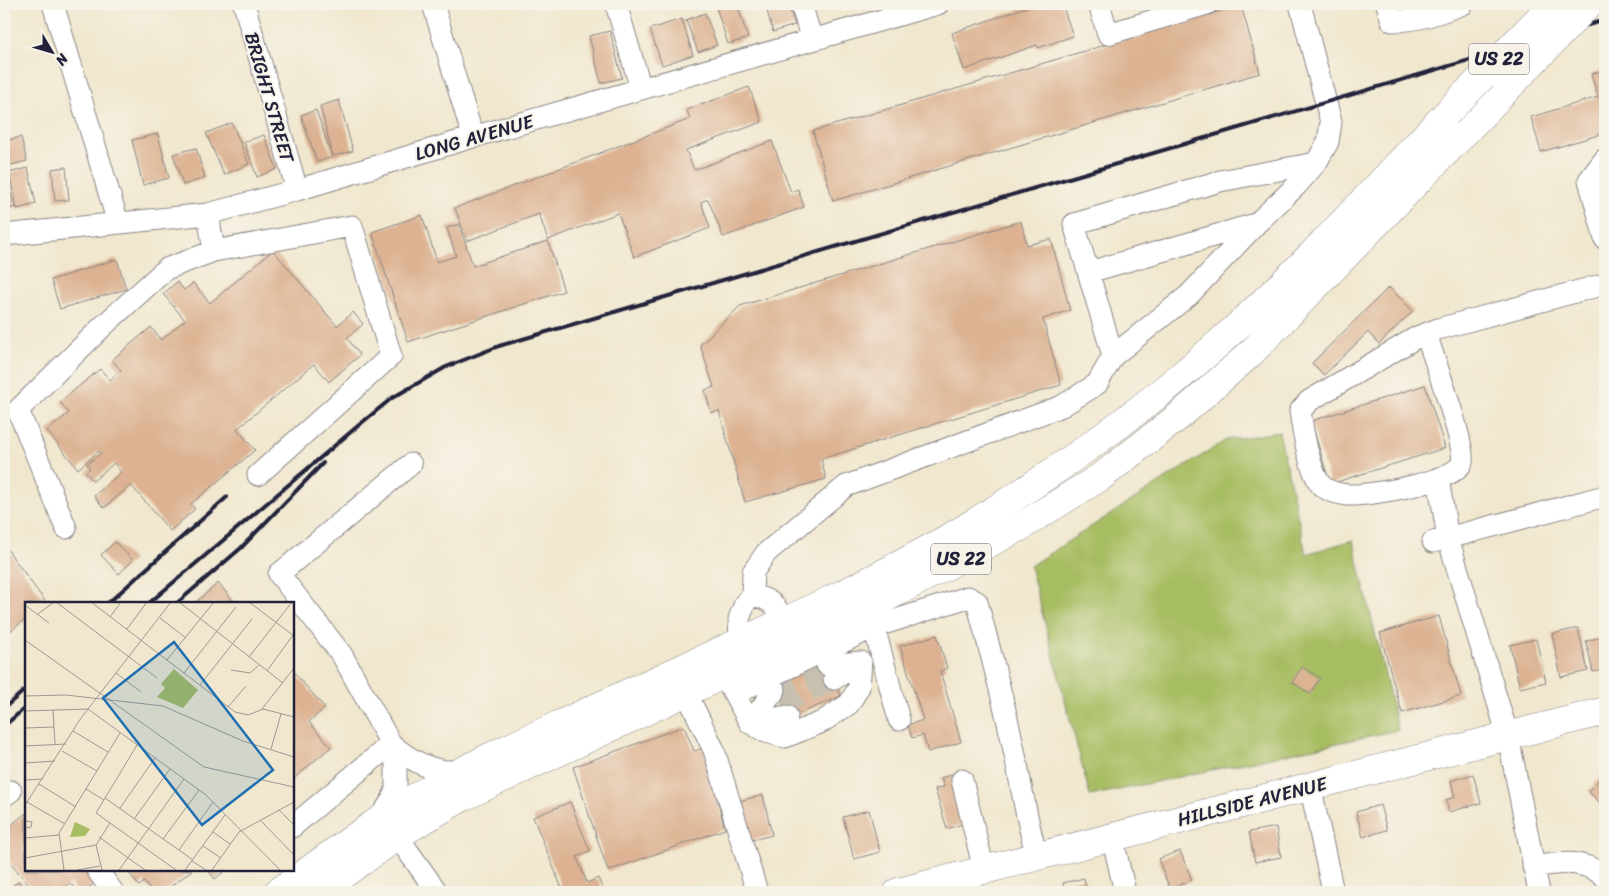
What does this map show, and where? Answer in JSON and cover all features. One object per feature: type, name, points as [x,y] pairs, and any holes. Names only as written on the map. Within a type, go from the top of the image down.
[{"type":"main road","name":"US 22","points":[[386,830],[430,789],[466,770],[874,578],[959,531],[1048,474],[1134,413],[1198,362],[1270,296],[1553,4]]},
{"type":"main road","name":"US 22","points":[[295,884],[386,830],[686,692],[728,684],[850,628],[932,574],[1076,494],[1147,442],[1203,397],[1297,307],[1589,4]]},
{"type":"main road","name":"HILLSIDE AVENUE","points":[[898,892],[1605,711]]},
{"type":"street","points":[[53,4],[118,223]]},
{"type":"street","name":"BRIGHT STREET","points":[[244,4],[297,190]]},
{"type":"street","points":[[433,4],[473,137]]},
{"type":"street","points":[[616,4],[641,89]]},
{"type":"street","points":[[801,4],[812,40]]},
{"type":"street","name":"LONG AVENUE","points":[[4,236],[208,214],[297,190],[473,137],[938,4]]},
{"type":"street","points":[[1099,4],[1108,34],[1207,4]]},
{"type":"street","points":[[740,640],[739,619],[745,603],[752,595],[753,572],[766,553],[846,486],[1062,406],[1097,384],[1113,356],[1189,295],[1316,163],[1328,142],[1331,122],[1300,4]]},
{"type":"street","points":[[1387,4],[1392,21],[1408,21],[1431,16],[1463,4]]},
{"type":"street","points":[[1605,159],[1589,180],[1605,239]]},
{"type":"street","points":[[1113,356],[1074,224],[1220,181],[1316,163]]},
{"type":"street","points":[[208,214],[214,251]]},
{"type":"street","points":[[1089,272],[1256,224]]},
{"type":"street","points":[[66,528],[18,410],[102,327],[166,269],[214,251],[352,226],[391,356],[258,475]]},
{"type":"street","points":[[1426,334],[1444,386],[1463,460],[1461,467],[1453,474],[1379,492],[1348,495],[1333,492],[1323,486],[1318,480],[1304,438],[1300,410],[1309,401],[1417,337],[1438,329],[1605,284]]},
{"type":"street","points":[[411,464],[279,574],[334,642],[391,744],[396,764],[396,789],[387,810],[386,830],[437,892]]},
{"type":"street","points":[[1438,478],[1440,540],[1508,736],[1539,892]]},
{"type":"street","points":[[1440,540],[1605,496]]},
{"type":"street","points":[[932,574],[946,603]]},
{"type":"street","points":[[752,595],[768,598],[778,607],[783,620]]},
{"type":"street","points":[[728,684],[750,723],[766,732],[785,737],[822,722],[849,704],[859,687],[861,662],[850,628],[874,627],[968,597],[977,602],[1011,737],[1029,830],[1037,856]]},
{"type":"street","points":[[874,627],[898,720]]},
{"type":"street","points":[[833,678],[861,662]]},
{"type":"street","points":[[686,692],[714,750],[757,892]]},
{"type":"street","points":[[750,723],[781,703]]},
{"type":"street","points":[[391,744],[409,757],[438,770],[466,770]]},
{"type":"street","points":[[294,825],[391,744]]},
{"type":"street","points":[[962,780],[984,870]]},
{"type":"street","points":[[1310,785],[1333,892]]},
{"type":"street","points":[[1112,836],[1124,892]]},
{"type":"street","points":[[1533,867],[1564,862],[1578,862],[1598,871],[1605,877]]},
{"type":"green space","points":[[1279,432],[1306,554],[1353,540],[1398,730],[1090,796],[1030,566],[1226,440]]},
{"type":"building","points":[[715,4],[737,4],[748,38],[728,44]]},
{"type":"building","points":[[765,4],[788,4],[795,25],[773,32]]},
{"type":"building","points":[[1035,4],[1062,4],[1073,36],[1038,48],[1037,45],[964,70],[952,33]]},
{"type":"building","points":[[1241,5],[1260,73],[833,201],[813,131]]},
{"type":"building","points":[[705,13],[717,45],[698,52],[686,20]]},
{"type":"building","points":[[682,19],[693,55],[662,65],[650,29]]},
{"type":"building","points":[[610,31],[622,78],[601,83],[589,36]]},
{"type":"building","points":[[1603,64],[1605,64],[1605,133],[1541,152],[1531,117],[1598,97],[1591,74],[1604,70]]},
{"type":"building","points":[[749,87],[762,122],[686,150],[694,170],[772,141],[791,192],[798,189],[804,207],[723,237],[708,199],[701,202],[710,228],[634,257],[618,213],[548,240],[539,214],[467,241],[455,208],[690,119],[687,110]]},
{"type":"building","points":[[339,100],[353,151],[333,156],[320,106]]},
{"type":"building","points":[[316,110],[332,157],[317,162],[301,115]]},
{"type":"building","points":[[232,123],[249,164],[224,175],[206,133]]},
{"type":"building","points":[[158,134],[169,178],[143,185],[132,140]]},
{"type":"building","points":[[264,135],[277,169],[257,177],[244,142]]},
{"type":"building","points":[[21,137],[27,161],[7,166],[4,141]]},
{"type":"building","points":[[196,148],[205,178],[183,185],[173,154]]},
{"type":"building","points":[[66,167],[69,200],[55,201],[52,169]]},
{"type":"building","points":[[28,168],[36,204],[17,209],[9,173]]},
{"type":"building","points":[[4,171],[15,207],[4,211]]},
{"type":"building","points":[[422,215],[437,262],[456,256],[447,228],[459,224],[473,266],[548,241],[564,291],[408,342],[372,232]]},
{"type":"building","points":[[1021,221],[1027,245],[1051,239],[1070,310],[1043,319],[1061,385],[821,459],[826,479],[745,502],[719,411],[711,413],[705,390],[714,387],[700,345],[740,306]]},
{"type":"building","points":[[273,250],[337,326],[353,312],[363,324],[347,338],[360,355],[329,382],[314,364],[237,429],[255,450],[191,504],[195,509],[170,531],[131,485],[104,508],[94,496],[121,472],[114,463],[93,481],[86,472],[90,468],[87,464],[101,453],[99,451],[78,469],[47,431],[69,413],[60,402],[100,369],[110,380],[121,370],[112,360],[151,327],[161,340],[185,320],[163,294],[177,282],[184,290],[193,283],[210,303]]},
{"type":"building","points":[[117,259],[126,289],[60,309],[51,280]]},
{"type":"building","points":[[1389,287],[1413,311],[1379,344],[1368,332],[1324,375],[1312,363]]},
{"type":"building","points":[[1425,385],[1445,448],[1330,484],[1311,421]]},
{"type":"building","points":[[115,542],[133,560],[119,574],[101,555]]},
{"type":"building","points":[[4,545],[46,602],[25,602],[25,620],[4,636]]},
{"type":"building","points":[[218,583],[234,602],[196,602]]},
{"type":"building","points":[[1439,616],[1461,696],[1402,713],[1380,633]]},
{"type":"building","points":[[1578,628],[1588,671],[1561,677],[1552,634]]},
{"type":"building","points":[[937,635],[947,668],[940,671],[961,742],[928,752],[923,735],[912,738],[908,725],[923,720],[900,646]]},
{"type":"building","points":[[1605,636],[1605,670],[1593,672],[1586,641]]},
{"type":"building","points":[[1536,639],[1546,682],[1520,688],[1510,645]]},
{"type":"building","points":[[826,661],[841,696],[789,718],[774,683]]},
{"type":"building","points":[[1302,667],[1320,678],[1310,694],[1292,682]]},
{"type":"building","points":[[294,672],[325,708],[309,722],[331,747],[294,778]]},
{"type":"building","points":[[684,726],[694,751],[704,748],[725,829],[608,871],[573,767]]},
{"type":"building","points":[[954,774],[968,822],[947,829],[935,789],[944,787],[941,778]]},
{"type":"building","points":[[1473,774],[1481,803],[1449,812],[1446,800],[1455,797],[1451,781]]},
{"type":"building","points":[[1605,774],[1605,808],[1588,791]]},
{"type":"building","points":[[763,795],[772,835],[744,842],[735,802]]},
{"type":"building","points":[[570,802],[590,851],[577,857],[587,883],[598,878],[604,892],[569,892],[568,889],[563,891],[533,817]]},
{"type":"building","points":[[1380,805],[1387,830],[1363,837],[1356,812]]},
{"type":"building","points":[[869,810],[880,852],[854,859],[843,817]]},
{"type":"building","points":[[25,814],[25,871],[89,871],[97,881],[83,892],[78,892],[70,883],[58,892],[34,892],[4,854],[4,831]]},
{"type":"building","points":[[1276,827],[1281,857],[1255,862],[1249,832]]},
{"type":"building","points":[[1180,851],[1192,880],[1170,889],[1158,859]]},
{"type":"building","points":[[128,871],[191,871],[164,892],[152,892],[144,882],[139,886]]},
{"type":"building","points":[[209,871],[225,871],[215,879]]},
{"type":"building","points":[[1084,878],[1087,892],[1065,892],[1063,883]]},
{"type":"building","points":[[19,881],[27,892],[4,892]]},
{"type":"tunnel","points":[[775,690],[827,665]]},
{"type":"tunnel","points":[[781,704],[834,679]]},
{"type":"railway","points":[[150,602],[392,398],[446,367],[499,346],[1605,20]]},
{"type":"railway","points":[[178,602],[241,548],[323,463]]},
{"type":"railway","points":[[109,602],[227,497]]},
{"type":"railway","points":[[4,708],[25,690]]},
{"type":"railway","points":[[4,726],[25,708]]}]
